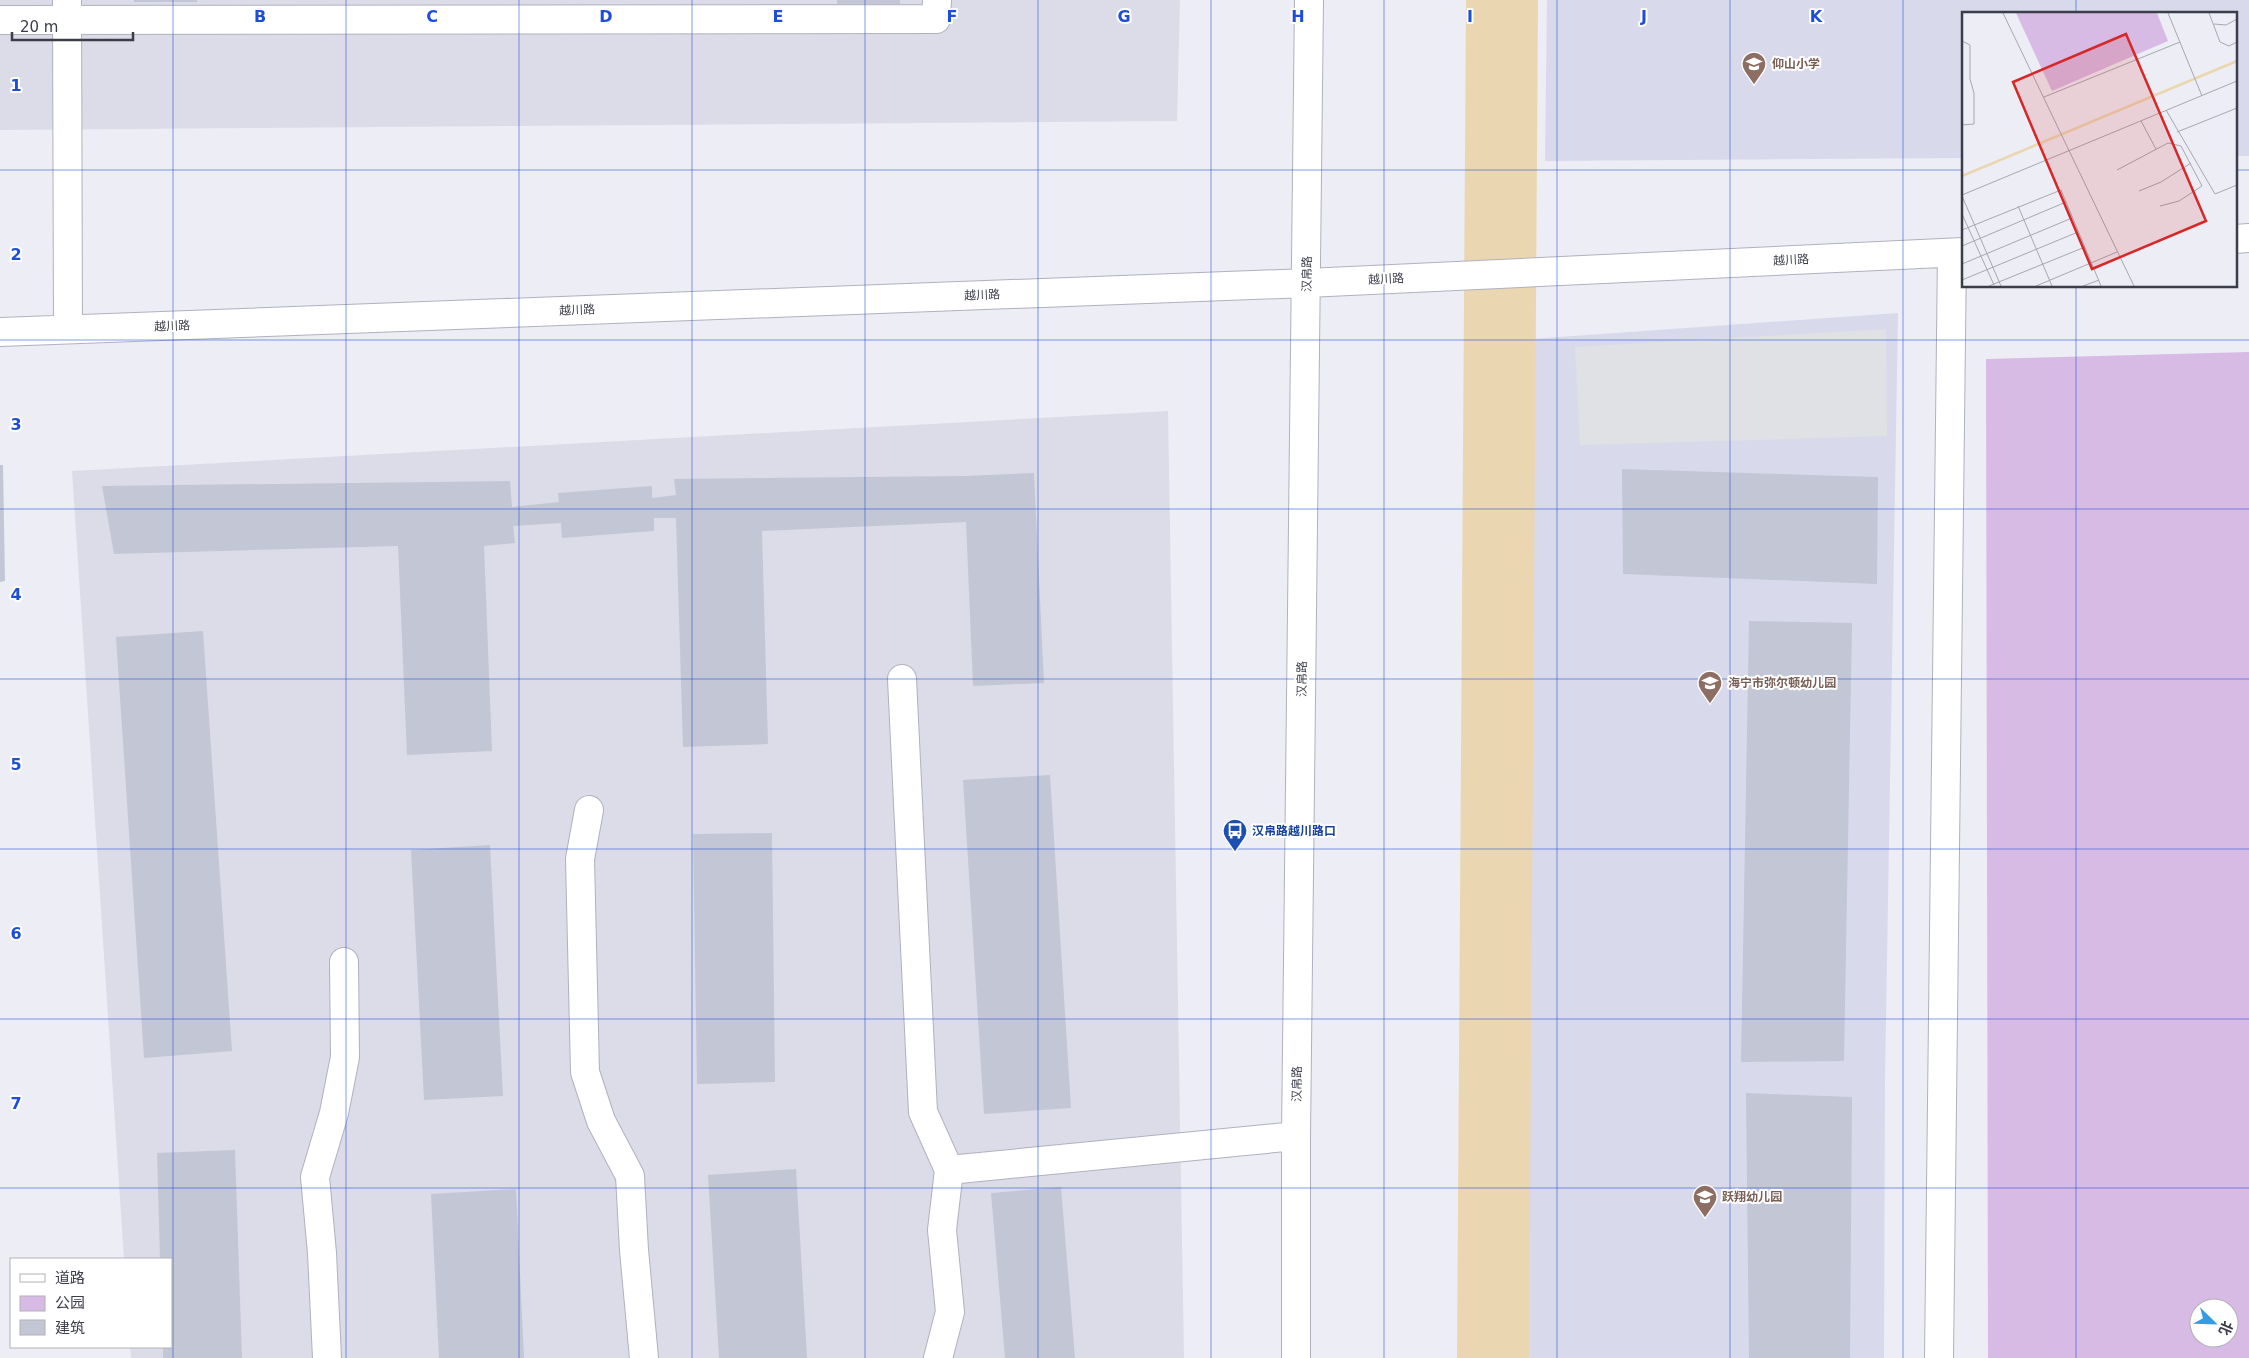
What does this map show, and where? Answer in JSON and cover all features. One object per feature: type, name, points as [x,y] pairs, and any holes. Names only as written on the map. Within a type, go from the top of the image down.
[{"type":"street","points":[[0,20],[67,11],[259,10],[791,10],[936,19],[936,0]]},
{"type":"street","name":"汉帛路","points":[[1296,1358],[1296,1136],[1309,0]]},
{"type":"street","points":[[67,11],[68,329]]},
{"type":"street","points":[[2236,239],[2249,238]]},
{"type":"street","points":[[1939,1358],[1957,252]]},
{"type":"street","name":"越川路","points":[[0,332],[1307,283],[1957,252]]},
{"type":"street","points":[[902,679],[923,1112],[949,1170],[942,1230],[950,1312],[938,1358]]},
{"type":"street","points":[[589,810],[580,858],[585,1072],[601,1121],[630,1176],[634,1250],[644,1358]]},
{"type":"street","points":[[328,1358],[315,1177],[334,1113],[345,1057],[344,962]]},
{"type":"street","points":[[949,1170],[1296,1136]]},
{"type":"shaded area","points":[[0,0],[1180,0],[1177,121],[0,130]]},
{"type":"shaded area","name":"仰山小学","points":[[1547,0],[2249,0],[2249,156],[2236,156],[2236,12],[1962,12],[1962,158],[1545,161]]},
{"type":"shaded area","name":"海宁市弥尔顿幼儿园","points":[[1898,313],[1885,1079],[1884,1358],[1524,1358],[1531,339]]},
{"type":"shaded area","points":[[1886,329],[1887,436],[1580,445],[1575,347]]},
{"type":"shaded area","points":[[1168,411],[1184,1358],[131,1358],[130,1348],[172,1348],[172,1258],[124,1258],[72,471]]},
{"type":"green space","points":[[2249,352],[2249,1358],[1988,1358],[1986,359]]},
{"type":"building","points":[[134,0],[197,0],[197,2],[134,2]]},
{"type":"building","points":[[837,0],[900,0],[900,4],[837,4]]},
{"type":"building","points":[[0,465],[3,465],[5,581],[0,582]]},
{"type":"building","points":[[1622,469],[1878,477],[1877,584],[1623,574]]},
{"type":"building","points":[[1034,473],[1044,683],[973,686],[966,522],[762,531],[768,744],[683,747],[676,518],[654,518],[654,531],[562,538],[561,523],[513,526],[515,543],[484,546],[492,751],[407,755],[398,546],[114,554],[102,486],[510,481],[512,507],[559,502],[558,493],[652,486],[652,498],[676,495],[674,479],[964,476]]},
{"type":"building","points":[[1749,621],[1852,623],[1844,1061],[1741,1062]]},
{"type":"building","points":[[203,631],[232,1051],[144,1058],[116,637]]},
{"type":"building","points":[[1050,775],[1071,1108],[984,1114],[963,780]]},
{"type":"building","points":[[772,833],[775,1082],[697,1084],[693,834]]},
{"type":"building","points":[[490,845],[503,1096],[424,1100],[411,850]]},
{"type":"building","points":[[1746,1093],[1852,1097],[1850,1358],[1749,1358]]},
{"type":"building","points":[[235,1150],[242,1358],[163,1358],[163,1348],[172,1348],[172,1258],[160,1258],[157,1153]]},
{"type":"building","points":[[796,1169],[807,1358],[719,1358],[708,1175]]},
{"type":"building","points":[[1061,1187],[1075,1358],[1005,1358],[991,1193]]},
{"type":"building","points":[[516,1189],[524,1358],[439,1358],[431,1194]]},
{"type":"waterway","points":[[1493,1358],[1502,0]]},
{"type":"place","name":"仰山小学","points":[[1754,85]]},
{"type":"place","name":"海宁市弥尔顿幼儿园","points":[[1710,704]]},
{"type":"place","name":"汉帛路越川路口","points":[[1235,852]]},
{"type":"place","name":"跃翔幼儿园","points":[[1705,1218]]}]
